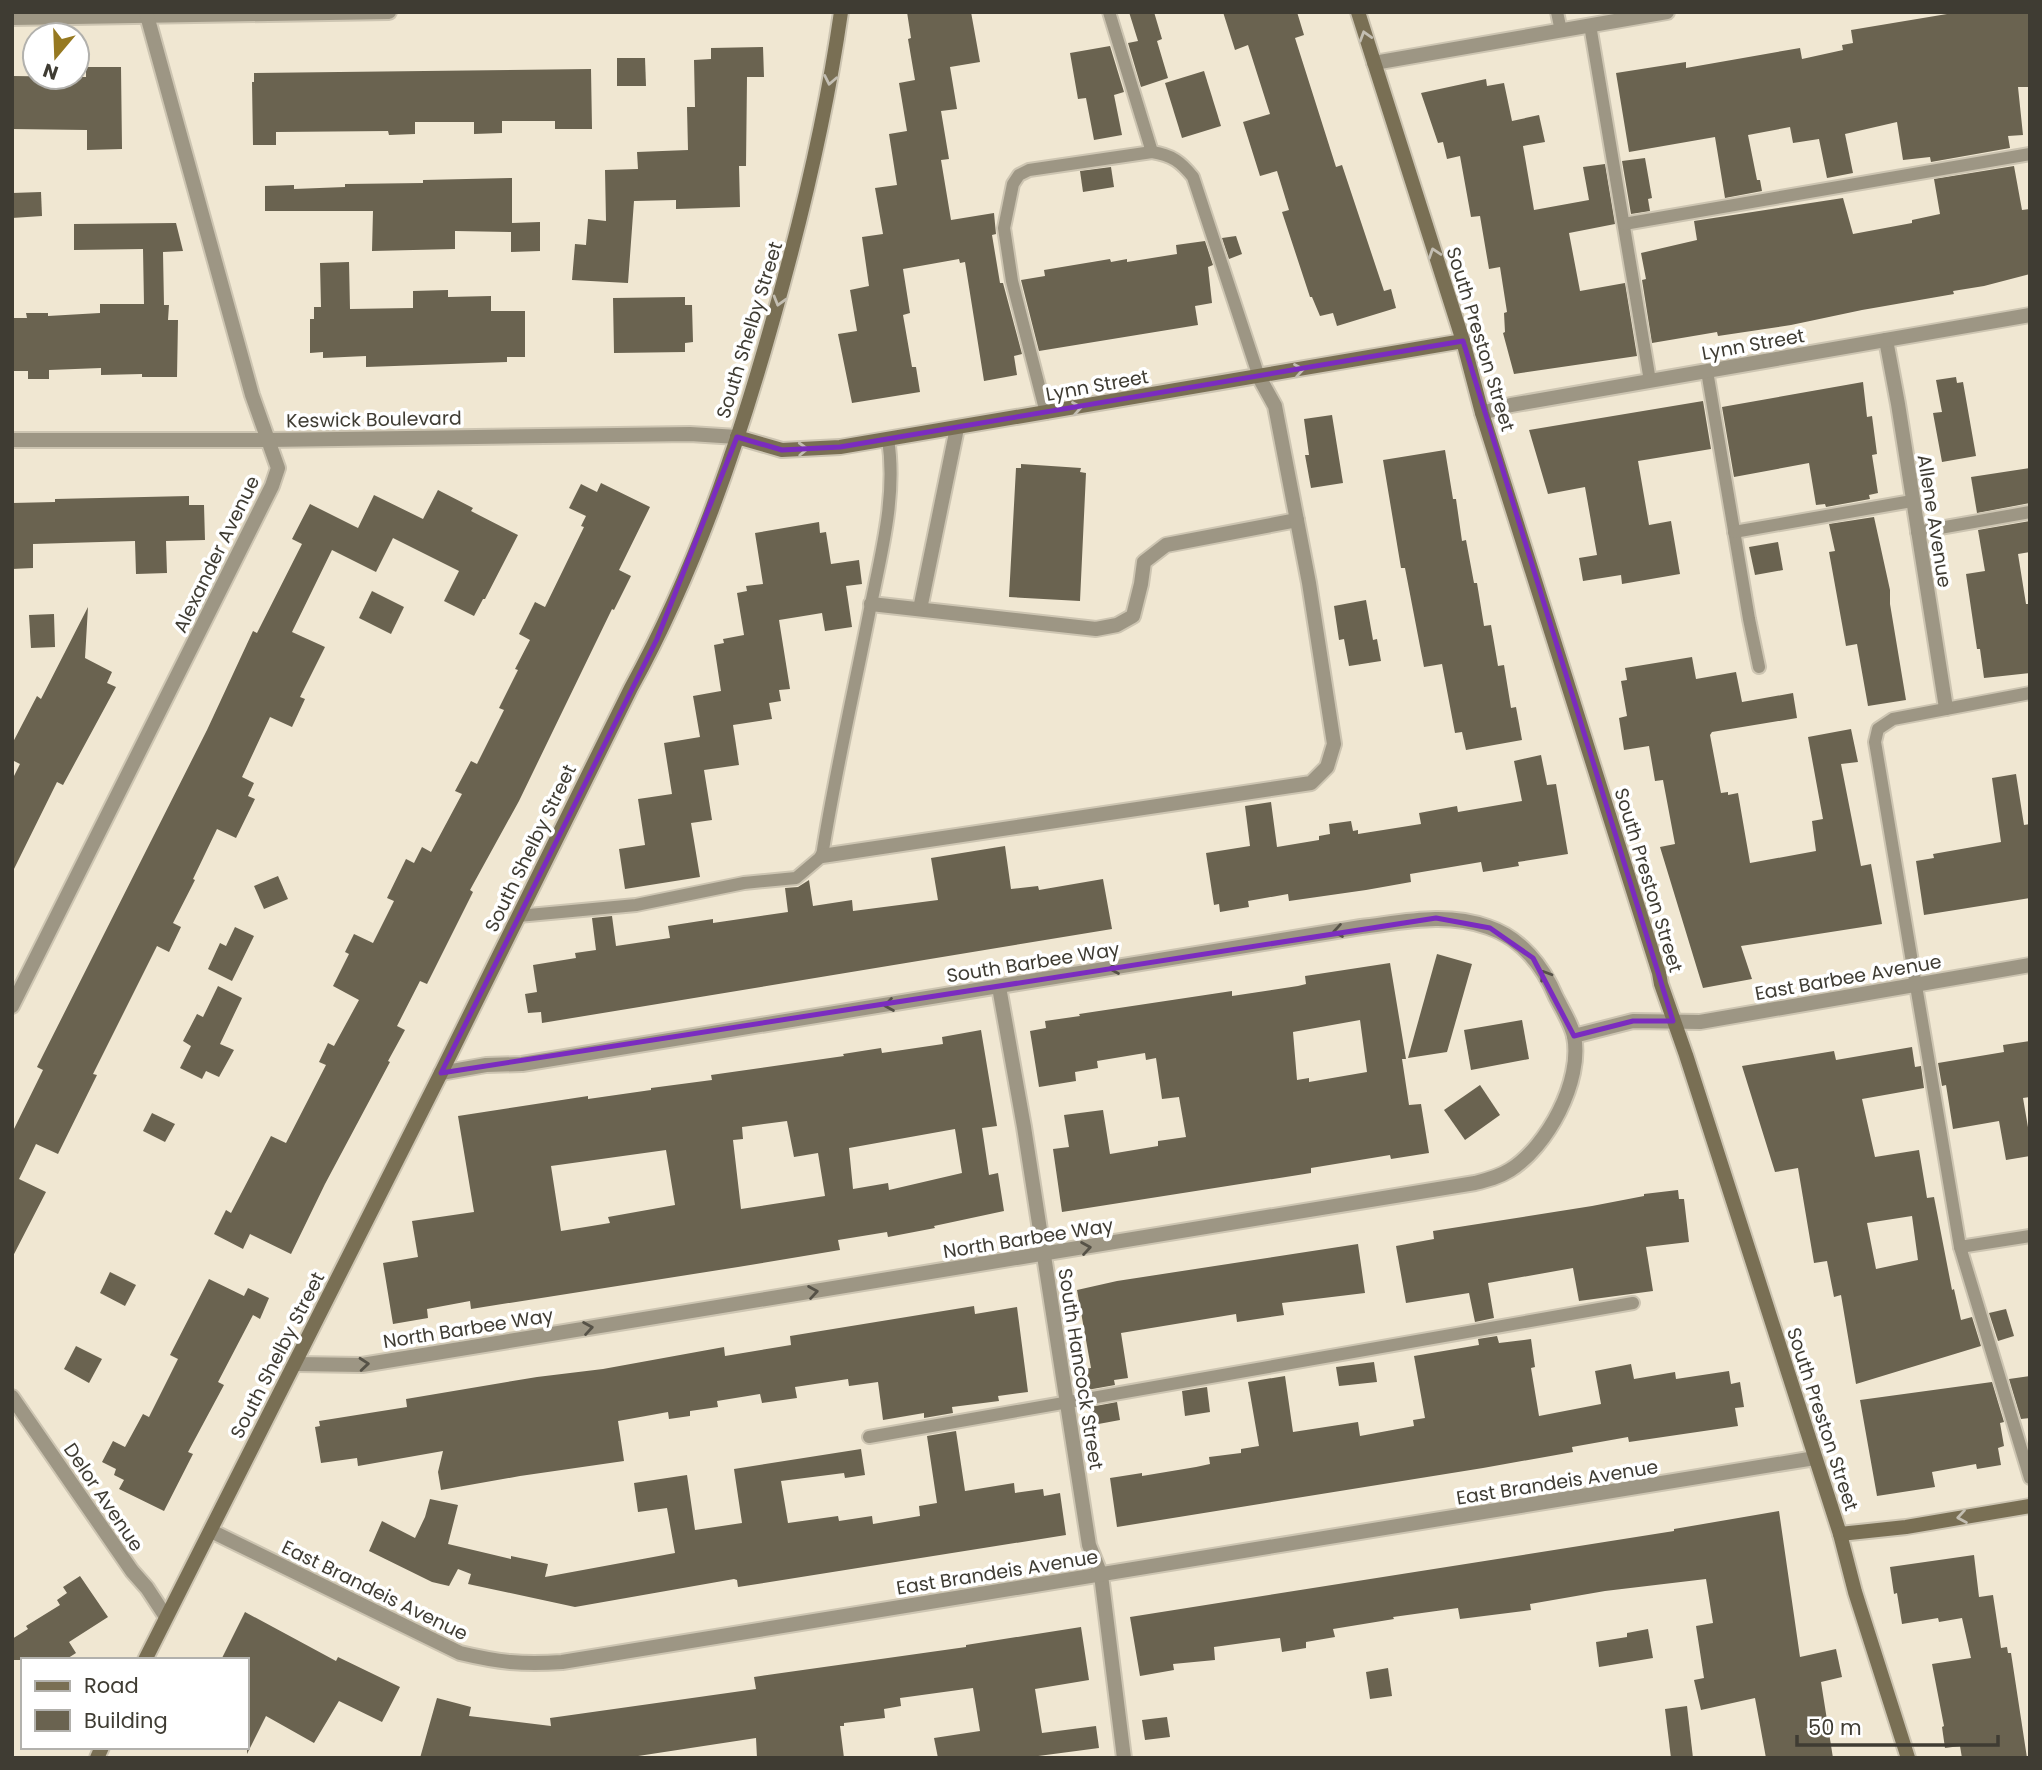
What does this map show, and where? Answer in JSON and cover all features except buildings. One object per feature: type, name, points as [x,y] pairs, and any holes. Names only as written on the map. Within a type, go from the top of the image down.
[{"type":"main road","name":"South Shelby Street","points":[[146,1658],[296,1364],[657,639],[722,486],[755,384],[799,231],[841,12]]},
{"type":"main road","name":"South Preston Street","points":[[1358,12],[1463,341],[1482,413],[1673,1021],[1840,1534],[1855,1591],[1908,1758]]},
{"type":"main road","name":"Lynn Street","points":[[737,437],[782,450],[840,447],[1463,341]]},
{"type":"main road","points":[[1840,1534],[1906,1527],[2030,1506]]},
{"type":"street","points":[[12,18],[147,13],[389,12]]},
{"type":"street","points":[[1374,63],[1667,12]]},
{"type":"street","name":"Alexander Avenue","points":[[12,1006],[272,486],[278,468],[252,394],[147,13]]},
{"type":"street","name":"Lynn Street","points":[[1482,413],[1511,405],[2030,315]]},
{"type":"street","name":"Allene Avenue","points":[[1886,340],[1946,708]]},
{"type":"street","points":[[822,856],[1311,783],[1327,766],[1334,744],[1309,583],[1275,406],[1259,377]]},
{"type":"street","points":[[920,609],[957,428]]},
{"type":"street","name":"Keswick Boulevard","points":[[12,440],[269,440],[690,434],[737,437]]},
{"type":"street","points":[[871,604],[1096,629],[1116,625],[1133,616],[1142,584],[1144,562],[1166,544],[1297,520]]},
{"type":"street","name":"South Barbee Way","points":[[441,1073],[486,1065],[522,1064],[1361,927],[1436,918],[1459,919],[1490,928],[1510,938],[1533,958],[1546,975],[1574,1036]]},
{"type":"street","name":"East Barbee Avenue","points":[[1673,1021],[1700,1022],[2030,965]]},
{"type":"street","name":"South Hancock Street","points":[[999,987],[1024,1127],[1089,1545],[1101,1575],[1124,1758]]},
{"type":"street","points":[[1574,1036],[1633,1021],[1673,1021]]},
{"type":"street","name":"North Barbee Way","points":[[296,1364],[362,1365],[1491,1179],[1510,1170],[1545,1136],[1563,1102],[1574,1070],[1574,1036]]},
{"type":"street","name":"Delor Avenue","points":[[12,1397],[166,1617]]},
{"type":"street","name":"East Brandeis Avenue","points":[[211,1531],[460,1653],[502,1663],[530,1665],[1815,1458]]},
{"type":"lane","points":[[1109,12],[1152,152]]},
{"type":"lane","points":[[1558,12],[1561,30]]},
{"type":"lane","points":[[1590,26],[1650,381]]},
{"type":"lane","points":[[1046,413],[1012,281],[1004,228],[1013,184],[1019,175],[1029,170],[1152,152],[1167,154],[1181,162],[1193,177],[1259,377]]},
{"type":"lane","points":[[1623,224],[2030,154]]},
{"type":"lane","points":[[1707,371],[1759,667]]},
{"type":"lane","points":[[519,916],[636,905],[744,883],[796,877],[822,856],[871,604],[891,482],[892,463],[888,439]]},
{"type":"lane","points":[[1734,532],[1912,501]]},
{"type":"lane","points":[[1917,532],[2030,512]]},
{"type":"lane","points":[[2030,693],[1894,719],[1878,729],[1875,742],[1960,1248],[2030,1478]]},
{"type":"lane","points":[[1960,1248],[2030,1236]]},
{"type":"lane","points":[[869,1437],[1633,1303]]},
{"type":"highlighted area","points":[[1463,341],[1673,1021],[1633,1021],[1574,1036],[1533,958],[1490,928],[1436,918],[441,1073],[657,639],[737,437],[782,450],[840,447]]}]
